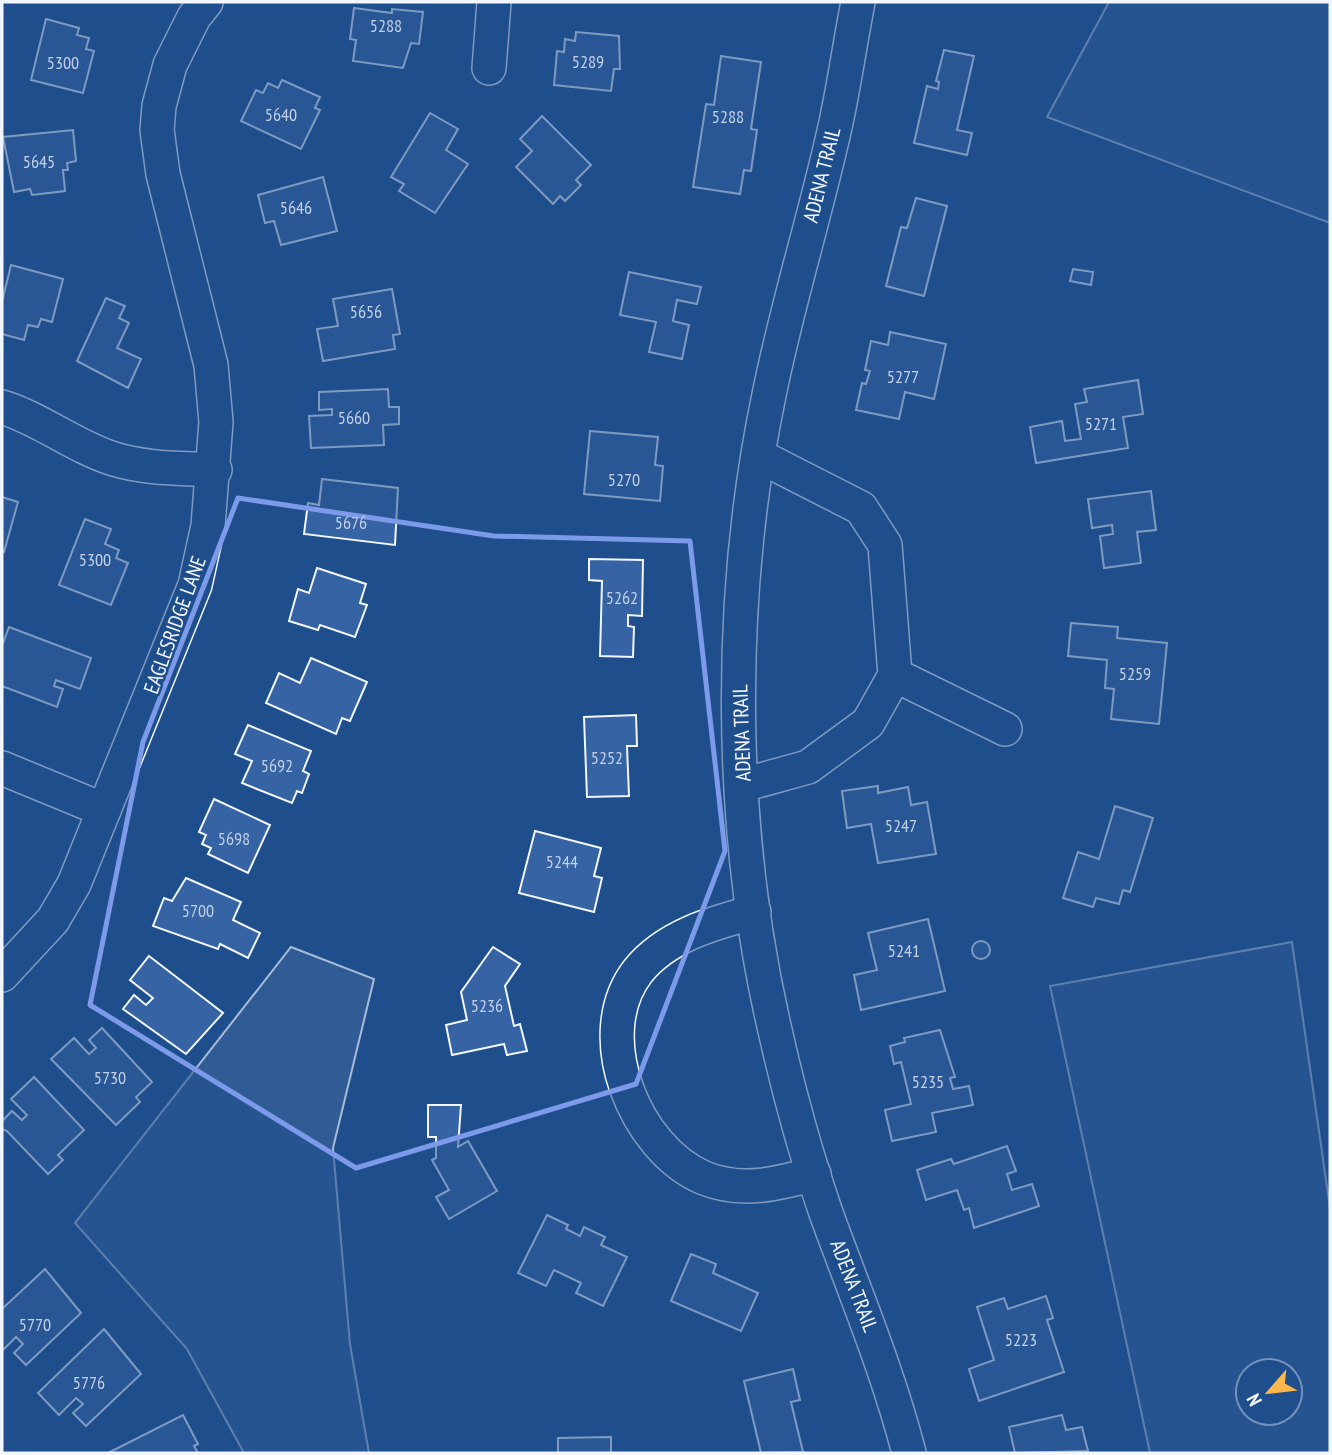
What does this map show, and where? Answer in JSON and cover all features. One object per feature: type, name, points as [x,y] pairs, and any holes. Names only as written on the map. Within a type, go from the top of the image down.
[{"type":"street","points":[[489,68],[494,2]]},
{"type":"street","name":"ADENA TRAIL","points":[[858,2],[835,126],[793,286],[759,456],[745,544],[739,649],[743,785],[754,912],[773,1023],[814,1174],[891,1385],[909,1453]]},
{"type":"street","name":"EAGLESRIDGE LANE","points":[[2,975],[53,920],[74,884],[195,585],[208,526],[215,470],[216,422],[211,365],[163,174],[157,130],[159,106],[170,65],[190,7]]},
{"type":"street","points":[[2,407],[19,412],[111,459],[144,467],[215,470]]},
{"type":"street","points":[[743,785],[808,767],[868,723],[895,675],[885,545],[861,508],[759,456]]},
{"type":"street","points":[[895,675],[1005,729]]},
{"type":"street","points":[[2,768],[104,810]]},
{"type":"street","points":[[754,912],[679,938],[639,970],[626,990],[620,1009],[616,1035],[621,1063],[635,1108],[652,1137],[665,1153],[685,1167],[705,1178],[755,1187],[814,1174]]},
{"type":"highlighted area","points":[[238,498],[494,536],[690,541],[725,851],[636,1084],[356,1168],[90,1005],[143,742]]},
{"type":"shaded area","points":[[1109,2],[1330,2],[1330,223],[1047,117]]},
{"type":"shaded area","points":[[1292,942],[1330,1208],[1330,1453],[1150,1453],[1050,986]]},
{"type":"shaded area","points":[[291,947],[374,979],[333,1148],[350,1344],[369,1453],[244,1453],[187,1349],[75,1223]]},
{"type":"building","points":[[354,8],[392,13],[392,9],[423,12],[419,44],[411,43],[403,68],[353,61],[356,40],[350,39]]},
{"type":"building","points":[[46,19],[79,28],[77,35],[89,38],[86,49],[94,51],[83,93],[31,80]]},
{"type":"building","points":[[576,32],[619,36],[620,69],[614,69],[611,91],[554,85],[557,51],[564,52],[565,39],[575,41]]},
{"type":"building","points":[[944,50],[974,56],[957,130],[972,133],[967,155],[914,143],[927,86],[938,89],[939,82],[936,81]]},
{"type":"building","points":[[721,56],[761,62],[751,129],[757,130],[751,171],[744,170],[740,194],[693,187],[706,104],[714,105]]},
{"type":"building","points":[[282,80],[320,97],[315,108],[320,110],[301,149],[241,121],[256,90],[263,93],[268,83],[278,88]]},
{"type":"building","points":[[430,113],[458,129],[446,150],[468,164],[435,213],[399,191],[404,184],[391,177]]},
{"type":"building","points":[[542,116],[591,165],[576,180],[581,185],[565,201],[560,196],[553,204],[516,167],[532,151],[520,139]]},
{"type":"building","points":[[73,130],[76,161],[67,163],[68,170],[63,170],[65,191],[32,195],[30,189],[14,192],[3,137]]},
{"type":"building","points":[[323,177],[337,231],[281,245],[274,221],[265,223],[258,195]]},
{"type":"building","points":[[916,198],[947,206],[924,296],[886,286],[901,227],[907,228]]},
{"type":"building","points":[[11,265],[63,279],[52,322],[41,319],[38,327],[28,325],[24,340],[2,334],[2,302]]},
{"type":"building","points":[[1073,269],[1093,272],[1091,285],[1070,281]]},
{"type":"building","points":[[629,272],[701,287],[697,304],[677,300],[673,321],[689,325],[682,359],[649,352],[656,322],[620,315]]},
{"type":"building","points":[[392,289],[400,334],[393,335],[395,349],[323,361],[317,329],[338,326],[333,299]]},
{"type":"building","points":[[106,298],[125,306],[119,318],[129,323],[117,348],[141,359],[128,388],[77,361]]},
{"type":"building","points":[[890,332],[946,344],[934,399],[905,392],[899,419],[856,410],[862,383],[866,384],[870,371],[865,370],[871,341],[888,345]]},
{"type":"building","points":[[1138,380],[1143,414],[1123,417],[1128,448],[1036,463],[1030,427],[1062,421],[1065,441],[1081,439],[1075,404],[1087,402],[1084,389]]},
{"type":"building","points":[[388,389],[389,407],[399,407],[399,424],[383,425],[384,445],[311,448],[309,416],[332,415],[332,409],[319,410],[319,392]]},
{"type":"building","points":[[590,431],[658,437],[655,465],[663,466],[660,501],[584,494]]},
{"type":"building","points":[[322,479],[398,488],[395,545],[304,534],[308,503],[319,505]]},
{"type":"building","points":[[1151,491],[1156,530],[1137,532],[1141,563],[1104,568],[1100,536],[1113,534],[1112,525],[1092,528],[1088,499]]},
{"type":"building","points":[[2,497],[18,502],[4,552],[2,551]]},
{"type":"building","points":[[85,519],[111,529],[105,544],[119,550],[116,558],[128,563],[111,605],[59,585]]},
{"type":"building","points":[[589,559],[643,560],[642,616],[628,615],[628,626],[634,627],[633,657],[600,656],[602,581],[589,580]]},
{"type":"building","points":[[317,568],[366,584],[360,603],[367,605],[355,637],[320,625],[318,630],[289,621],[298,589],[309,593]]},
{"type":"building","points":[[1071,623],[1118,627],[1117,638],[1167,643],[1159,724],[1111,719],[1114,689],[1105,688],[1107,660],[1068,656]]},
{"type":"building","points":[[9,627],[91,658],[80,689],[56,680],[54,686],[63,689],[57,707],[2,686],[2,646]]},
{"type":"building","points":[[311,658],[367,682],[350,721],[342,718],[336,734],[266,703],[279,673],[300,683]]},
{"type":"building","points":[[636,715],[637,746],[627,746],[629,796],[587,797],[584,717]]},
{"type":"building","points":[[248,725],[311,751],[303,771],[309,774],[302,793],[297,791],[292,803],[242,783],[252,761],[235,754]]},
{"type":"building","points":[[878,786],[878,793],[908,787],[911,805],[927,802],[936,854],[878,863],[871,824],[847,828],[842,791]]},
{"type":"building","points":[[214,799],[270,825],[248,873],[208,854],[211,848],[202,844],[206,835],[199,832]]},
{"type":"building","points":[[1115,806],[1153,818],[1130,892],[1123,890],[1119,904],[1096,898],[1093,907],[1063,898],[1078,852],[1099,859]]},
{"type":"building","points":[[535,831],[601,848],[594,876],[602,878],[594,912],[519,893]]},
{"type":"building","points":[[186,878],[241,902],[233,920],[260,933],[248,958],[220,944],[218,949],[153,926],[164,898],[172,901]]},
{"type":"building","points":[[928,919],[945,991],[861,1010],[854,975],[877,970],[868,933]]},
{"type":"building","points":[[981,941],[987,944],[990,950],[987,956],[981,959],[975,956],[972,950],[975,944]]},
{"type":"building","points":[[493,947],[520,964],[505,986],[514,1026],[520,1024],[527,1051],[507,1055],[504,1044],[452,1055],[446,1025],[467,1020],[461,992]]},
{"type":"building","points":[[149,956],[223,1013],[186,1054],[123,1009],[134,995],[146,1005],[153,998],[130,980]]},
{"type":"building","points":[[102,1028],[152,1082],[136,1097],[140,1102],[116,1125],[51,1059],[74,1038],[89,1054],[96,1048],[89,1040]]},
{"type":"building","points":[[940,1030],[955,1077],[950,1078],[953,1089],[969,1086],[973,1105],[932,1113],[936,1132],[892,1141],[885,1110],[911,1104],[901,1062],[894,1064],[890,1046],[905,1042],[904,1038]]},
{"type":"building","points":[[34,1077],[84,1130],[58,1155],[63,1160],[48,1174],[2,1129],[2,1121],[12,1111],[22,1120],[27,1115],[11,1099]]},
{"type":"building","points":[[428,1105],[461,1105],[458,1147],[468,1141],[497,1191],[449,1219],[436,1197],[449,1190],[432,1160],[436,1158],[436,1137],[428,1137]]},
{"type":"building","points":[[1007,1146],[1016,1171],[1007,1174],[1012,1190],[1032,1184],[1039,1206],[974,1228],[969,1208],[964,1210],[957,1190],[926,1200],[917,1170],[951,1159],[954,1164]]},
{"type":"building","points":[[547,1215],[568,1225],[566,1229],[580,1236],[584,1227],[605,1237],[601,1245],[627,1257],[603,1306],[576,1293],[581,1283],[554,1270],[546,1286],[518,1273]]},
{"type":"building","points":[[691,1254],[716,1264],[713,1273],[758,1293],[741,1331],[671,1301]]},
{"type":"building","points":[[45,1269],[81,1313],[26,1365],[14,1353],[23,1344],[16,1337],[2,1351],[2,1309]]},
{"type":"building","points":[[1046,1296],[1053,1318],[1047,1320],[1064,1372],[979,1401],[969,1369],[994,1360],[977,1307],[1004,1298],[1008,1309]]},
{"type":"building","points":[[104,1329],[141,1374],[86,1426],[73,1413],[83,1404],[76,1398],[59,1415],[38,1393]]},
{"type":"building","points":[[793,1369],[800,1400],[791,1402],[803,1452],[761,1453],[744,1381]]},
{"type":"building","points":[[183,1415],[198,1444],[194,1446],[198,1453],[108,1453]]},
{"type":"building","points":[[1062,1415],[1066,1430],[1082,1427],[1088,1451],[1015,1453],[1009,1427]]},
{"type":"building","points":[[611,1437],[611,1453],[558,1453],[558,1438]]}]
